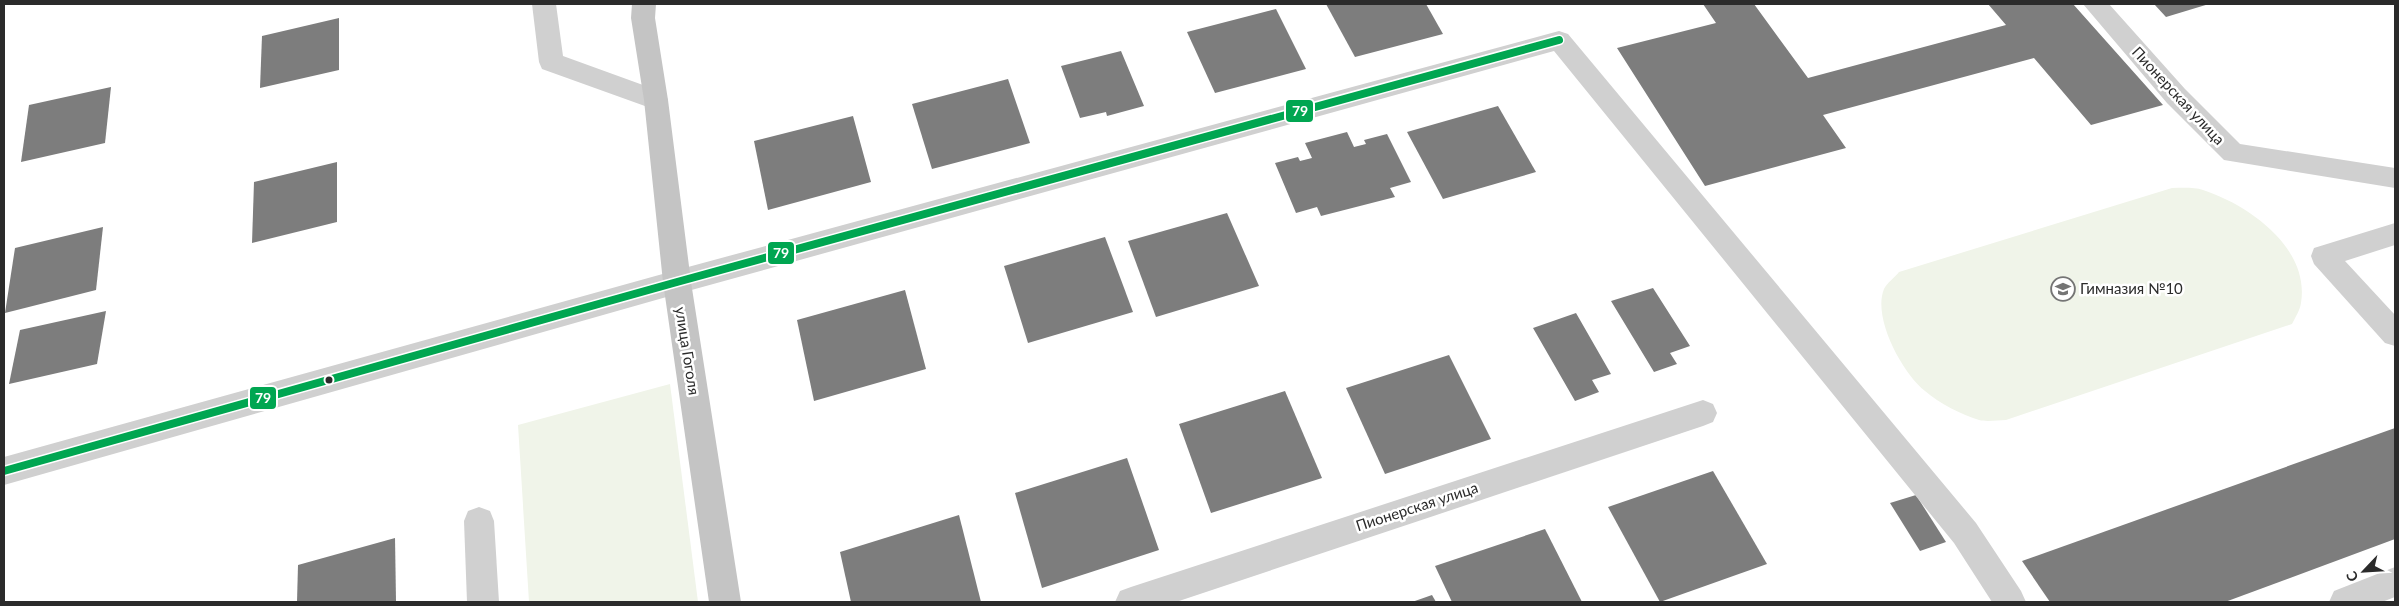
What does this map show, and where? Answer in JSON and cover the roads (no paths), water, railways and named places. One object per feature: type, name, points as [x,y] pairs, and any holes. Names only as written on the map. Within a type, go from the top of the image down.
[{"type":"main road","name":"улица Гоголя","points":[[644,4],[643,18],[656,100],[677,282],[725,602]]},
{"type":"street","points":[[544,4],[551,62],[656,100]]},
{"type":"street","name":"Пионерская улица","points":[[2095,4],[2176,96],[2232,153],[2395,178]]},
{"type":"street","points":[[4,471],[677,282],[1560,40],[1965,533],[2010,602]]},
{"type":"street","points":[[2395,234],[2324,256],[2395,334]]},
{"type":"street","name":"Пионерская улица","points":[[1131,602],[1703,412]]},
{"type":"street","points":[[479,521],[483,602]]},
{"type":"street","points":[[2345,602],[2395,582]]},
{"type":"place","name":"Гимназия №10","points":[[2063,289]]}]
